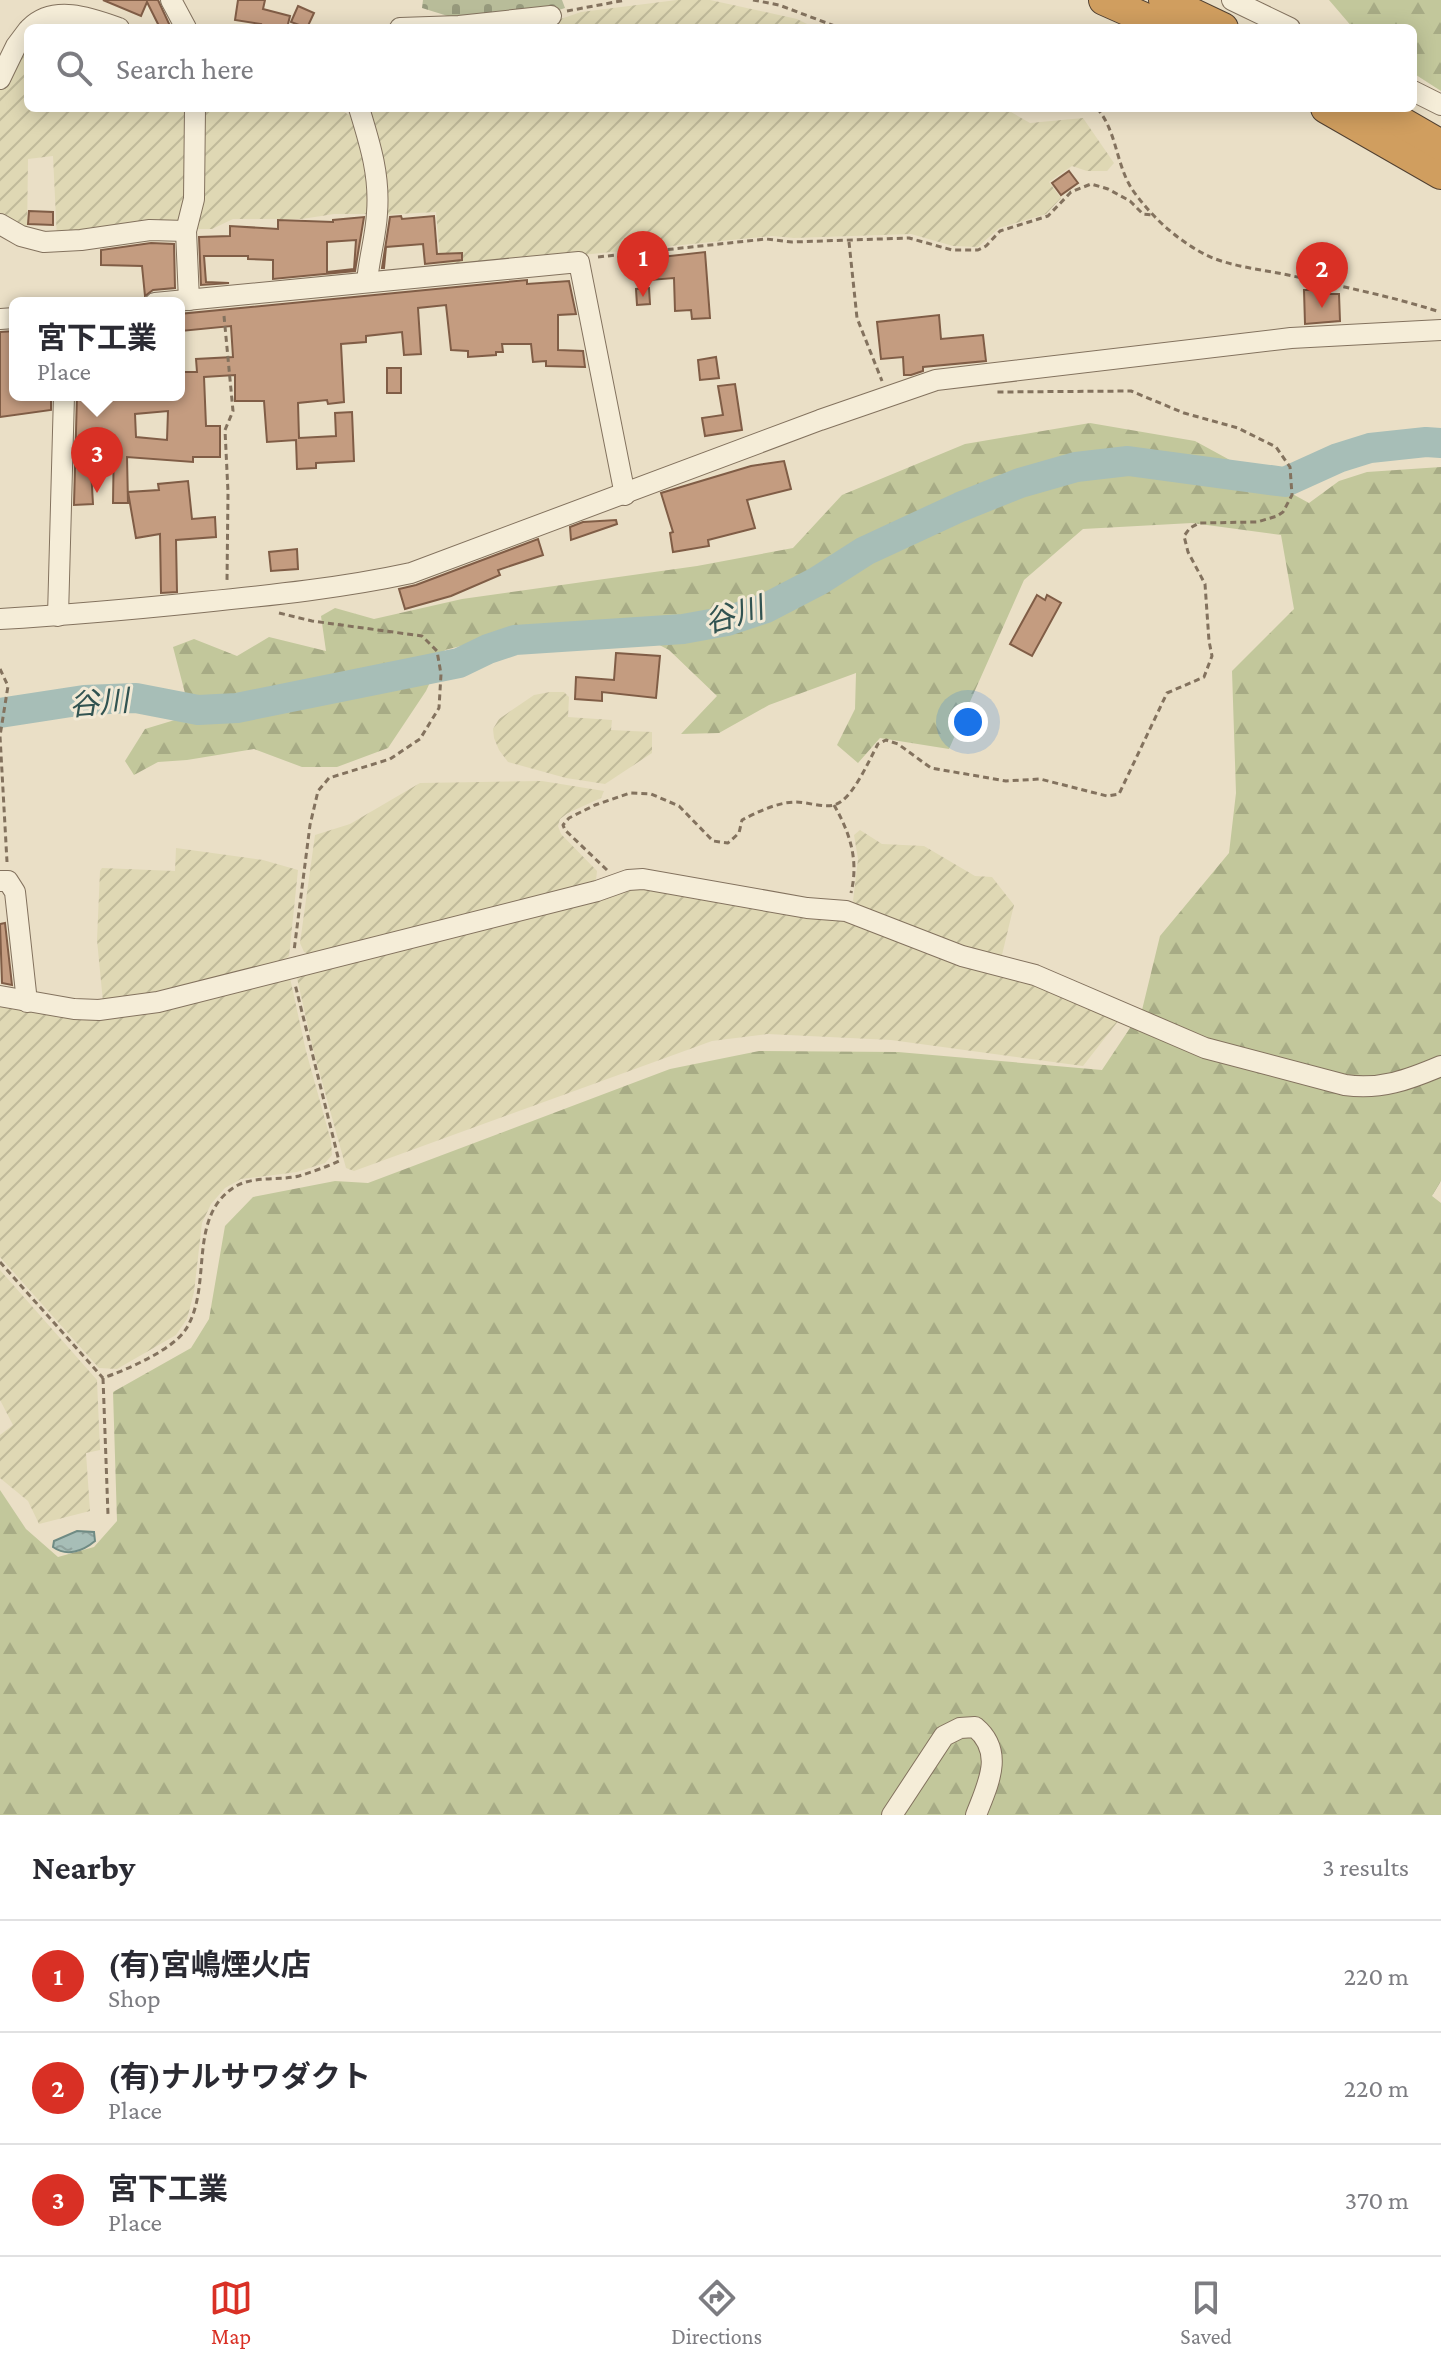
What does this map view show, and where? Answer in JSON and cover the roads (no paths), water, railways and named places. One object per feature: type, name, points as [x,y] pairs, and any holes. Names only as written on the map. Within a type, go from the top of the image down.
[{"type":"highway","points":[[1104,0],[1201,24]]},
{"type":"highway","points":[[1164,0],[1179,20]]},
{"type":"highway","points":[[1333,112],[1441,174]]},
{"type":"highway","points":[[1384,112],[1441,145]]},
{"type":"street","points":[[171,0],[184,24]]},
{"type":"street","points":[[1232,0],[1282,24]]},
{"type":"street","points":[[35,24],[44,17],[65,15],[108,24]]},
{"type":"street","points":[[477,24],[551,16]]},
{"type":"street","points":[[0,79],[24,36]]},
{"type":"street","points":[[1417,93],[1441,105]]},
{"type":"street","points":[[189,300],[186,231],[194,199],[195,112]]},
{"type":"street","points":[[360,112],[375,158],[377,181],[377,214],[367,282]]},
{"type":"street","points":[[0,224],[21,236],[44,242],[150,230],[186,231]]},
{"type":"street","points":[[185,300],[579,262],[625,495]]},
{"type":"street","points":[[0,619],[226,600],[359,584],[411,573],[936,380],[1291,338],[1441,330]]},
{"type":"street","points":[[58,616],[64,401]]},
{"type":"street","points":[[0,996],[99,1010],[158,1002],[643,879],[807,908],[846,911],[962,956],[1035,975],[1205,1048],[1331,1082],[1369,1088],[1403,1082],[1441,1066]]},
{"type":"street","points":[[4,881],[15,892],[27,1002]]},
{"type":"street","points":[[892,1815],[944,1736],[960,1728],[975,1727],[988,1737],[992,1749],[992,1767],[976,1815]]},
{"type":"water","points":[[77,1531],[94,1532],[95,1541],[75,1552],[64,1552],[53,1547],[54,1541]]},
{"type":"waterway","name":"谷川","points":[[0,713],[84,700],[136,698],[198,710],[237,708],[459,663],[515,640],[683,629],[727,621],[766,608],[818,581],[865,551],[960,507],[1020,483],[1076,467],[1128,461],[1285,482],[1338,458],[1370,448],[1441,443]]},
{"type":"place","name":"(有)宮嶋煙火店","points":[[643,297]]},
{"type":"place","name":"(有)ナルサワダクト","points":[[1322,308]]},
{"type":"place","name":"宮下工業","points":[[97,493]]}]
